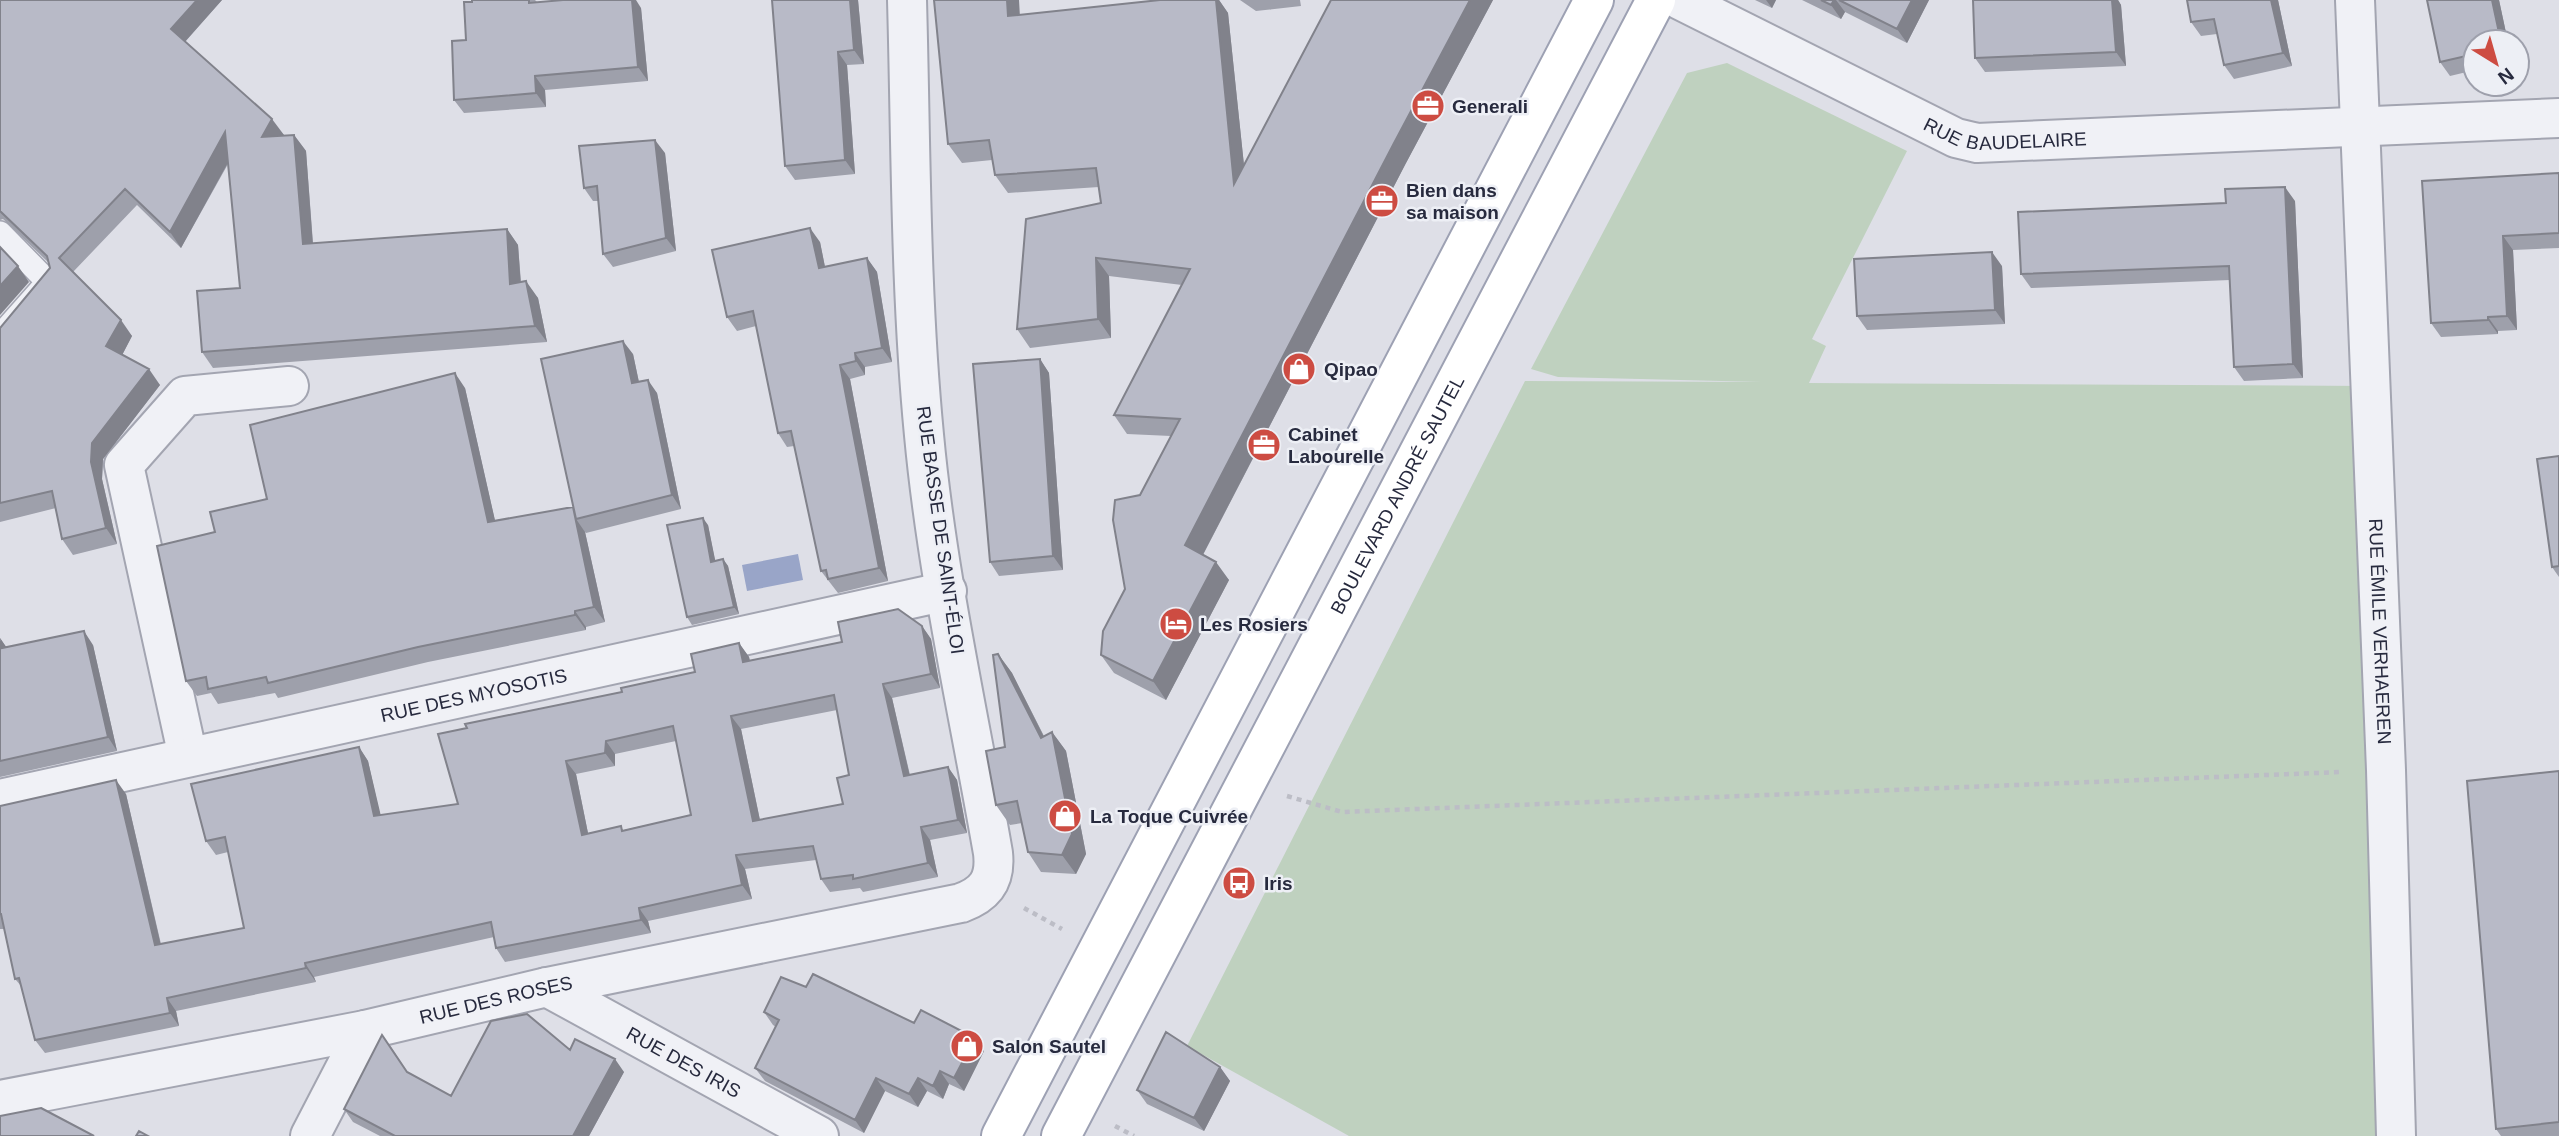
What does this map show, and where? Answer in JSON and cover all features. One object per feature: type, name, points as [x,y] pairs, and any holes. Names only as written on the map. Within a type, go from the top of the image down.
[{"type":"main road","points":[[1001,1136],[1594,0]]},
{"type":"main road","name":"BOULEVARD ANDRÉ SAUTEL","points":[[1061,1136],[1656,0]]},
{"type":"street","name":"RUE BASSE DE SAINT-ÉLOI","points":[[907,0],[914,275],[924,436],[947,591],[993,853],[995,870],[988,887]]},
{"type":"street","name":"RUE BAUDELAIRE","points":[[1681,0],[1956,138],[1977,143],[2559,118]]},
{"type":"street","name":"RUE ÉMILE VERHAEREN","points":[[2355,0],[2362,128],[2368,386],[2386,770],[2396,1136]]},
{"type":"street","points":[[188,757],[124,465],[185,396],[289,386]]},
{"type":"street","name":"RUE DES MYOSOTIS","points":[[0,799],[947,591]]},
{"type":"street","name":"RUE DES ROSES","points":[[0,1100],[365,1030],[547,987],[961,903],[976,898],[988,887]]},
{"type":"street","name":"RUE DES IRIS","points":[[547,987],[819,1136]]},
{"type":"street","points":[[310,1136],[365,1030]]},
{"type":"lane","points":[[0,233],[48,282],[0,336]]},
{"type":"path","points":[[1249,776],[1298,801],[1342,812],[2386,770]]},
{"type":"green space","points":[[1727,63],[1907,151],[1812,339],[1826,346],[1809,383],[2368,386],[2396,1136],[1349,1136],[1187,1046],[1525,381],[1762,382],[1558,377],[1531,369],[1687,73]]},
{"type":"water","points":[[798,554],[803,580],[747,591],[742,565]]},
{"type":"building","points":[[0,0],[197,0],[171,29],[272,119],[262,137],[294,135],[303,244],[507,229],[510,284],[526,281],[535,326],[202,352],[197,291],[240,288],[225,132],[170,232],[125,189],[59,258],[121,320],[106,346],[149,369],[92,443],[91,462],[106,528],[62,539],[52,491],[0,503],[0,328],[50,268],[47,256],[0,211]]},
{"type":"building","points":[[529,0],[529,3],[632,0],[638,67],[535,76],[536,93],[454,100],[452,41],[466,40],[464,2]]},
{"type":"building","points":[[772,0],[850,0],[854,50],[838,52],[845,160],[785,166]]},
{"type":"building","points":[[934,0],[1007,0],[1008,16],[1160,0],[1216,0],[1234,184],[1331,0],[1470,0],[1185,545],[1216,562],[1153,681],[1101,655],[1103,631],[1125,589],[1113,520],[1115,500],[1140,495],[1180,419],[1114,415],[1190,269],[1096,258],[1098,319],[1017,329],[1026,219],[1101,203],[1096,168],[995,175],[989,140],[948,144]]},
{"type":"building","points":[[1821,0],[1834,0],[1831,5]]},
{"type":"building","points":[[1839,0],[1912,0],[1897,29]]},
{"type":"building","points":[[1973,0],[2112,0],[2116,52],[1975,58]]},
{"type":"building","points":[[2187,0],[2271,0],[2283,53],[2224,65],[2214,19],[2191,22]]},
{"type":"building","points":[[2427,0],[2492,0],[2498,28],[2461,28],[2461,57],[2440,62]]},
{"type":"building","points":[[655,140],[666,238],[603,254],[597,186],[584,188],[579,146]]},
{"type":"building","points":[[2559,173],[2559,233],[2503,236],[2507,316],[2488,317],[2488,320],[2431,323],[2422,181]]},
{"type":"building","points":[[2285,187],[2293,364],[2234,367],[2229,266],[2021,274],[2018,212],[2226,203],[2225,189]]},
{"type":"building","points":[[810,228],[819,268],[867,258],[882,348],[855,353],[856,361],[840,365],[879,568],[828,579],[826,570],[821,571],[791,431],[778,433],[753,311],[727,317],[712,250]]},
{"type":"building","points":[[0,247],[18,266],[0,286]]},
{"type":"building","points":[[1992,252],[1995,310],[1857,316],[1854,259]]},
{"type":"building","points":[[623,341],[632,383],[648,380],[672,495],[576,519],[541,359]]},
{"type":"building","points":[[1040,359],[1053,556],[990,562],[973,364]]},
{"type":"building","points":[[455,373],[488,522],[573,507],[594,607],[575,611],[575,615],[418,647],[268,683],[266,677],[208,689],[206,677],[186,681],[157,546],[215,532],[210,512],[267,499],[250,425]]},
{"type":"building","points":[[2559,456],[2559,566],[2552,567],[2537,459]]},
{"type":"building","points":[[703,518],[711,562],[723,559],[734,607],[687,617],[667,525]]},
{"type":"building","points":[[898,609],[922,626],[931,674],[883,684],[904,776],[948,767],[958,820],[921,827],[928,863],[853,879],[853,875],[821,879],[813,846],[736,855],[742,885],[639,908],[641,920],[496,948],[491,922],[305,963],[306,968],[167,998],[170,1013],[35,1040],[19,978],[15,979],[0,914],[0,806],[116,780],[155,945],[244,928],[225,837],[206,841],[191,784],[359,747],[374,816],[458,804],[438,734],[467,728],[465,724],[622,692],[621,688],[695,672],[691,654],[739,643],[743,662],[842,642],[838,622]],"holes":[[[834,695],[849,775],[837,778],[843,804],[753,821],[731,716]],[[673,726],[691,815],[622,831],[621,826],[582,835],[566,761],[605,753],[606,741]]]},
{"type":"building","points":[[84,631],[108,737],[0,761],[0,641],[2,648]]},
{"type":"building","points":[[998,654],[1041,738],[1052,732],[1072,834],[1062,855],[1028,852],[1017,801],[996,805],[986,751],[1005,747],[993,655]]},
{"type":"building","points":[[2559,771],[2559,1122],[2496,1129],[2467,781]]},
{"type":"building","points":[[813,974],[914,1023],[921,1010],[975,1038],[954,1078],[940,1071],[933,1086],[918,1078],[909,1094],[876,1078],[855,1120],[755,1068],[779,1020],[764,1012],[781,977],[806,987]]},
{"type":"building","points":[[527,1014],[570,1050],[575,1039],[615,1059],[573,1136],[395,1136],[344,1109],[382,1035],[407,1072],[451,1096],[491,1021]]},
{"type":"building","points":[[1166,1032],[1220,1067],[1194,1118],[1137,1090]]},
{"type":"building","points":[[41,1108],[94,1136],[0,1136],[0,1116]]},
{"type":"place","name":"Generali","points":[[1428,106]]},
{"type":"place","name":"Bien dans sa maison","points":[[1382,201]]},
{"type":"place","name":"Qipao","points":[[1299,369]]},
{"type":"place","name":"Cabinet Labourelle","points":[[1264,445]]},
{"type":"place","name":"Les Rosiers","points":[[1176,624]]},
{"type":"place","name":"La Toque Cuivrée","points":[[1065,816]]},
{"type":"place","name":"Iris","points":[[1239,883]]},
{"type":"place","name":"Salon Sautel","points":[[967,1046]]}]
